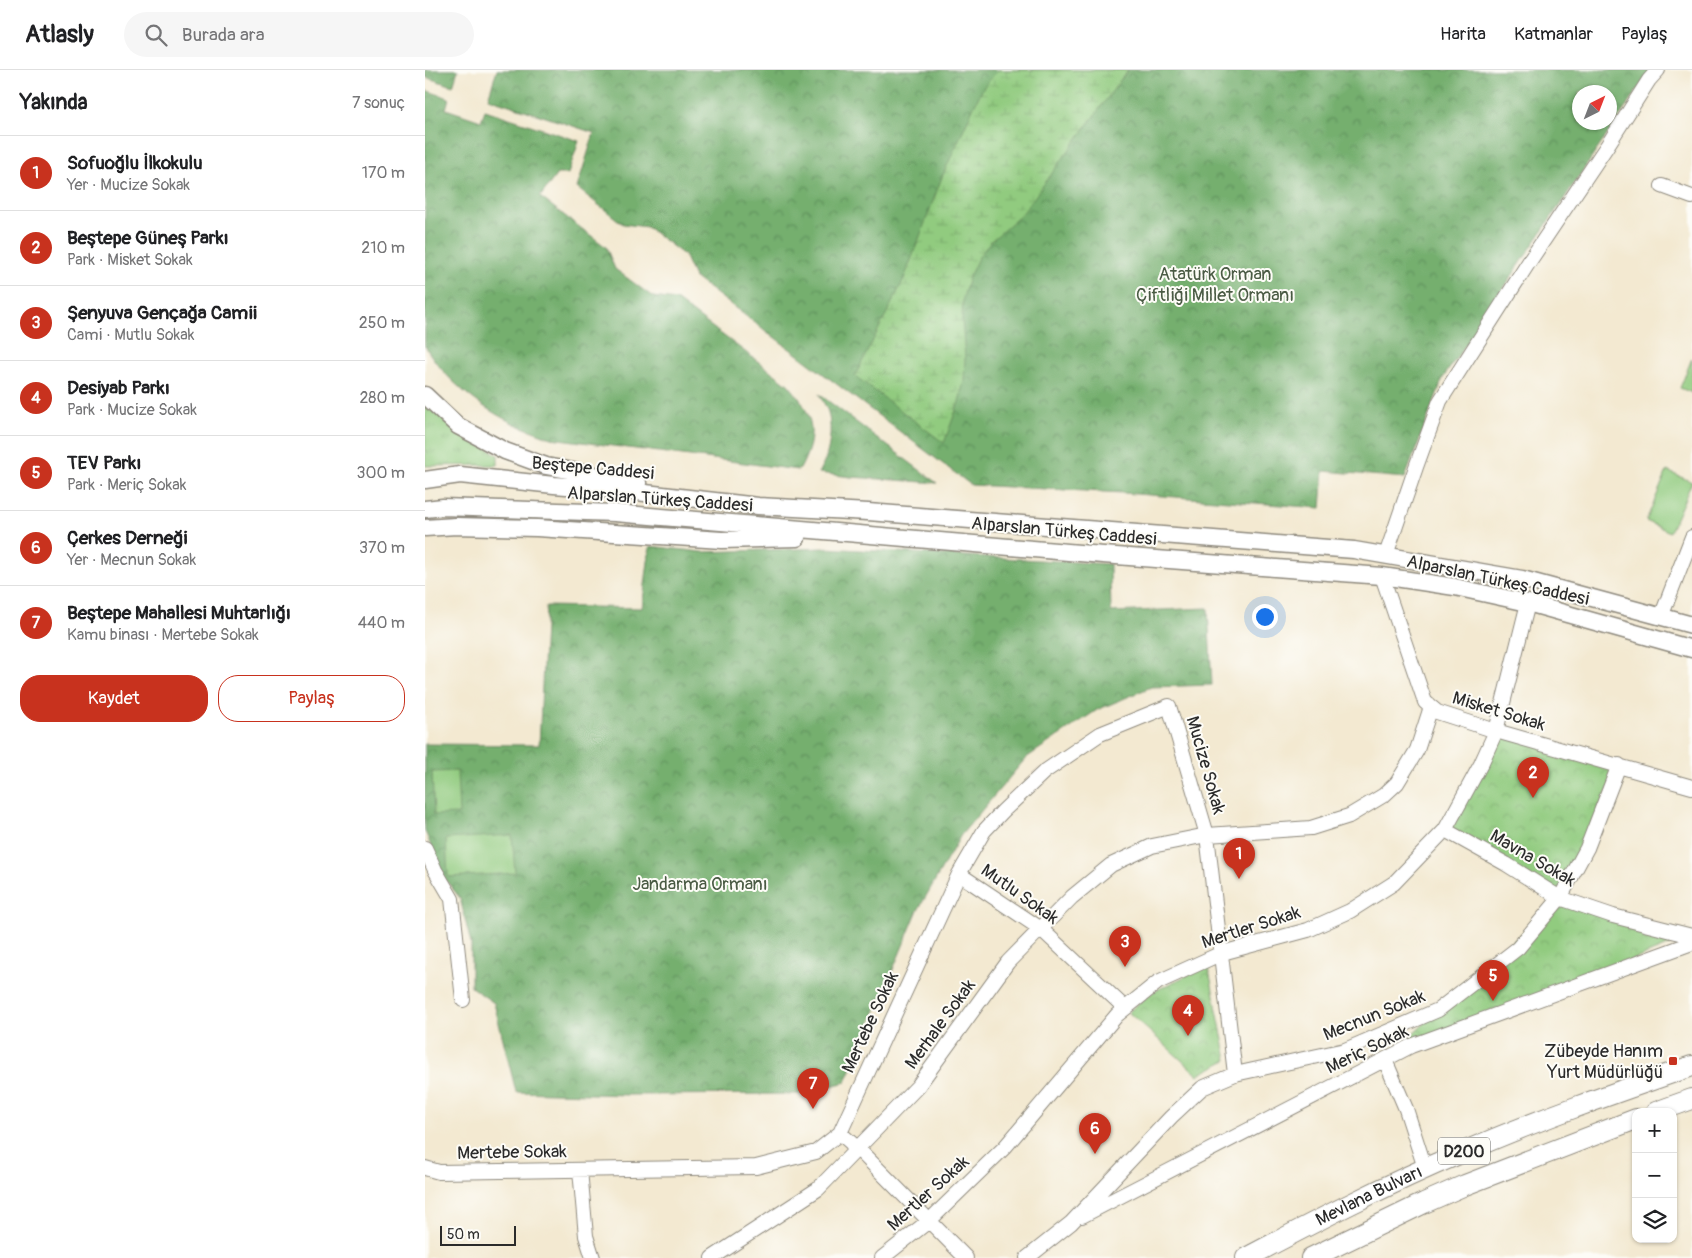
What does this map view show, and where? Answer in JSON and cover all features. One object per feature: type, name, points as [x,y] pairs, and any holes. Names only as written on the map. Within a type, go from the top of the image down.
[{"type":"highway","name":"Mevlana Bulvarı","points":[[1245,1258],[1425,1168],[1503,1135],[1692,1066]]},
{"type":"highway","points":[[1666,1108],[1692,1098]]},
{"type":"highway","name":"Mevlana Bulvarı","points":[[1311,1258],[1417,1206],[1465,1185],[1632,1121]]},
{"type":"main road","points":[[425,395],[458,426],[473,435],[505,451],[546,466],[758,506]]},
{"type":"main road","name":"Beştepe Caddesi","points":[[425,480],[460,475],[758,506]]},
{"type":"main road","name":"Alparslan Türkeş Caddesi","points":[[758,506],[868,512],[1344,549],[1522,579],[1692,626]]},
{"type":"main road","name":"Alparslan Türkeş Caddesi","points":[[425,509],[443,507],[615,514],[1103,555],[1382,576],[1455,587],[1528,604],[1692,649]]},
{"type":"main road","points":[[425,528],[456,526],[537,528],[722,540],[860,534]]},
{"type":"street","points":[[1386,555],[1415,467],[1440,401],[1529,262],[1649,80],[1658,70]]},
{"type":"street","points":[[1662,186],[1692,197]]},
{"type":"street","points":[[1661,617],[1692,537]]},
{"type":"street","name":"Misket Sokak","points":[[1382,576],[1425,702],[1437,712],[1496,731],[1692,787]]},
{"type":"street","name":"Mertler Sokak","points":[[882,1258],[930,1220],[1005,1147],[1117,1015],[1158,982],[1222,953],[1308,930],[1351,911],[1395,884],[1445,830],[1481,764],[1496,731],[1528,604]]},
{"type":"street","name":"Mucize Sokak","points":[[1169,706],[1207,835],[1235,1074]]},
{"type":"street","name":"Mertebe Sokak","points":[[425,1168],[439,1172],[756,1167],[817,1152],[840,1132],[959,874],[984,831],[1045,772],[1100,734],[1169,706]]},
{"type":"street","name":"Merhale Sokak","points":[[712,1258],[818,1188],[918,1086],[1009,962],[1072,897],[1111,865],[1151,846],[1207,835],[1311,828],[1349,816],[1385,795],[1397,783],[1417,750],[1431,707]]},
{"type":"street","name":"Mecnun Sokak","points":[[1027,1258],[1074,1220],[1171,1117],[1202,1088],[1235,1074],[1345,1050],[1438,1010],[1518,948],[1560,898],[1587,848],[1619,766]]},
{"type":"street","name":"Mavna Sokak","points":[[1445,830],[1506,864],[1560,898],[1613,916],[1692,936]]},
{"type":"street","points":[[425,848],[452,899],[463,1000]]},
{"type":"street","name":"Mutlu Sokak","points":[[959,874],[1041,929],[1125,1008]]},
{"type":"street","name":"Meriç Sokak","points":[[1074,1220],[1411,1046],[1692,943]]},
{"type":"street","points":[[1385,1060],[1406,1109],[1425,1168]]},
{"type":"street","points":[[840,1132],[966,1258]]},
{"type":"street","points":[[581,1170],[587,1236],[593,1258]]},
{"type":"green space","points":[[425,70],[458,70],[453,86],[425,77]]},
{"type":"green space","name":"Atatürk Orman Çiftliği Millet Ormanı","points":[[497,70],[1651,70],[1617,120],[1617,85],[1572,85],[1572,130],[1610,130],[1443,378],[1405,478],[1324,471],[1321,508],[1123,493],[971,485],[694,277],[684,255],[647,227],[623,224],[577,188],[594,133],[488,98]]},
{"type":"green space","points":[[998,70],[1128,70],[1022,214],[990,242],[978,258],[969,277],[963,298],[964,381],[959,402],[944,443],[855,376],[904,279],[942,177],[974,106],[983,88]]},
{"type":"green space","points":[[425,90],[449,98],[446,109],[481,121],[485,110],[579,141],[568,174],[557,174],[540,197],[606,247],[615,269],[653,297],[676,300],[788,384],[803,405],[811,424],[810,445],[800,469],[551,438],[519,426],[489,410],[464,391],[442,370],[425,346]]},
{"type":"green space","points":[[1692,358],[1692,393],[1680,388]]},
{"type":"green space","points":[[819,394],[937,483],[819,473],[828,451],[830,427],[828,412]]},
{"type":"green space","points":[[425,405],[498,455],[498,465],[425,466]]},
{"type":"green space","points":[[1667,471],[1692,482],[1670,532],[1646,521]]},
{"type":"green space","name":"Jandarma Ormanı","points":[[650,546],[702,552],[825,548],[1110,564],[1111,612],[1208,608],[1212,685],[1151,687],[1097,710],[1026,758],[961,835],[917,912],[846,1082],[801,1094],[629,1095],[516,1092],[494,1003],[471,987],[471,944],[460,898],[443,877],[425,831],[425,744],[539,745],[546,606],[642,608]]},
{"type":"green space","points":[[1496,731],[1619,765],[1560,898],[1445,830]]},
{"type":"green space","points":[[457,771],[459,814],[434,815],[432,772]]},
{"type":"green space","points":[[512,835],[515,873],[448,877],[446,839]]},
{"type":"green space","points":[[1560,898],[1692,936],[1385,1060]]},
{"type":"green space","points":[[1208,965],[1227,1060],[1198,1075],[1128,1012],[1153,992]]},
{"type":"place","name":"Beştepe Güneş Parkı","points":[[1533,798]]},
{"type":"place","name":"Sofuoğlu İlkokulu","points":[[1239,879]]},
{"type":"place","name":"Şenyuva Gençağa Camii","points":[[1125,967]]},
{"type":"place","name":"TEV Parkı","points":[[1493,1001]]},
{"type":"place","name":"Desiyab Parkı","points":[[1188,1036]]},
{"type":"place","name":"Zübeyde Hanım Yurt Müdürlüğü","points":[[1673,1061]]},
{"type":"place","name":"Beştepe Mahallesi Muhtarlığı","points":[[813,1109]]},
{"type":"place","name":"Çerkes Derneği","points":[[1095,1154]]}]
